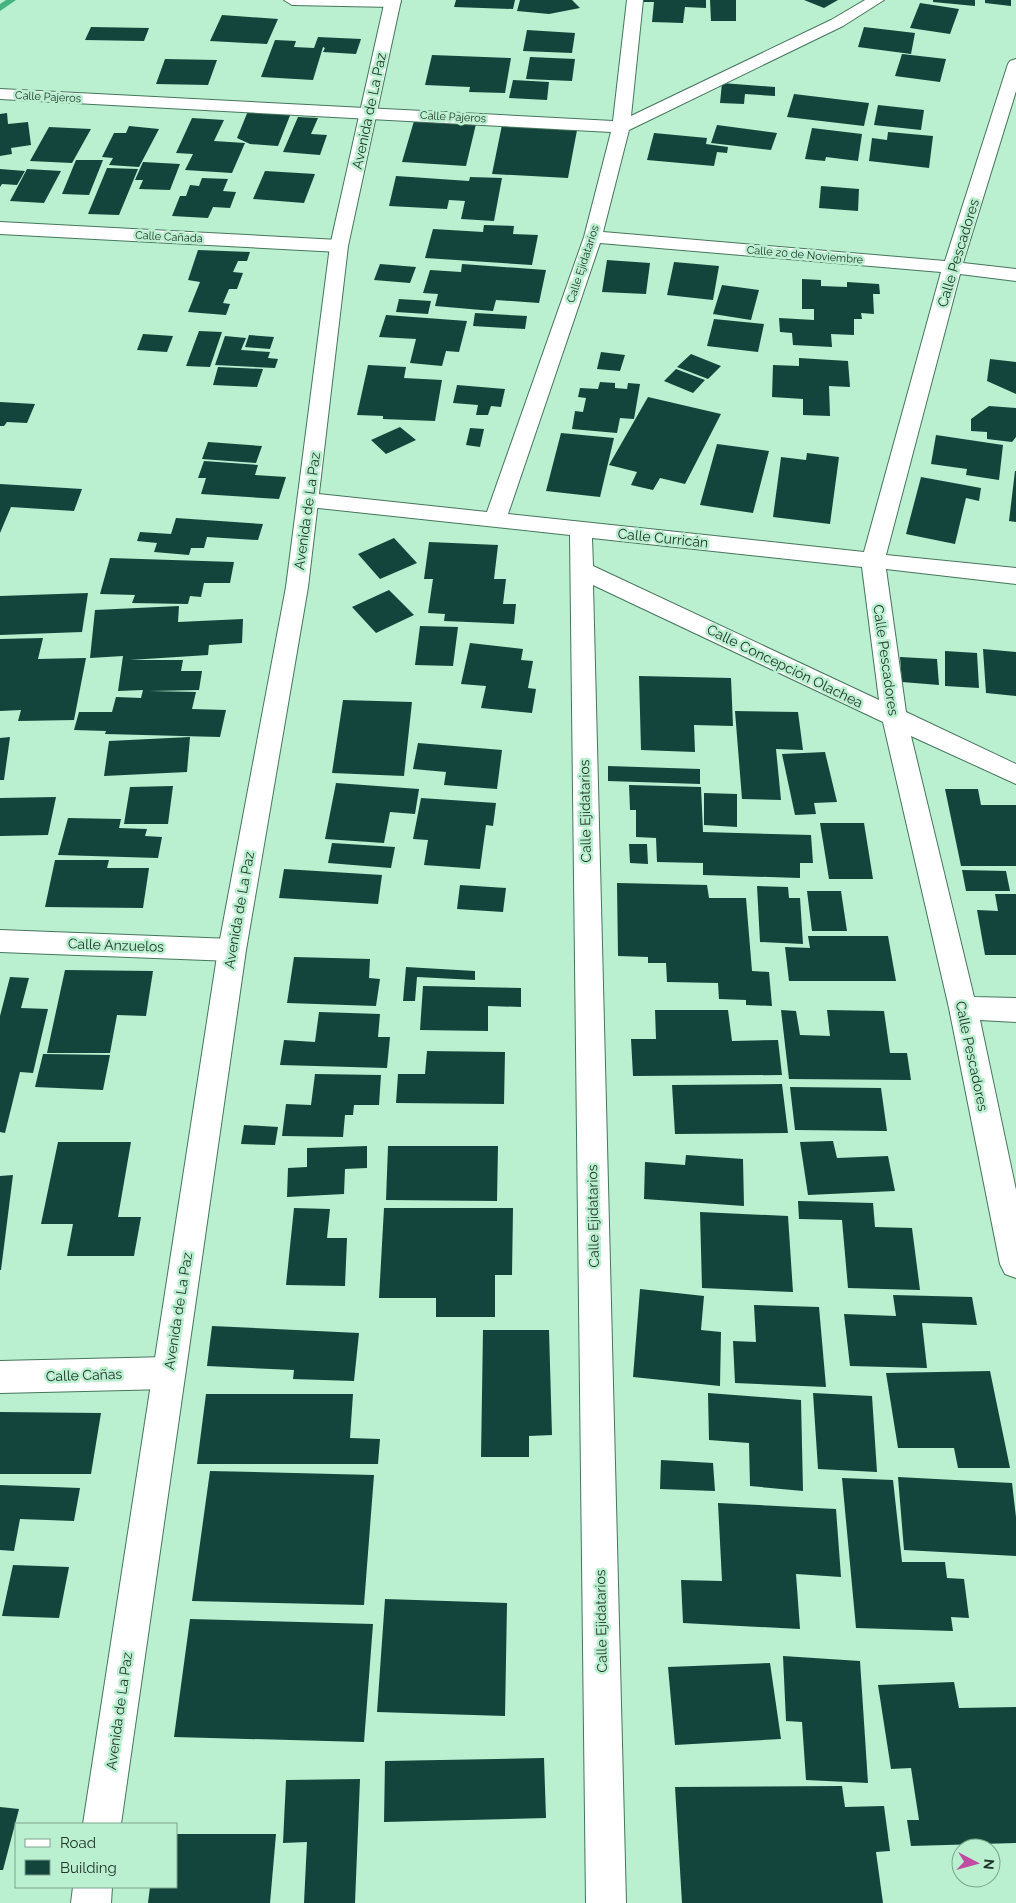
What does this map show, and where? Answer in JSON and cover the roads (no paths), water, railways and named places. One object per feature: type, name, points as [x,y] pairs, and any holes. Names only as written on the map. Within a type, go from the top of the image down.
[{"type":"street","points":[[292,0],[393,1]]},
{"type":"street","name":"Calle Ejidatarios","points":[[495,520],[593,238],[621,128],[635,0]]},
{"type":"street","name":"Calle Pajeros","points":[[0,94],[370,112],[621,128],[836,23],[876,0]]},
{"type":"street","name":"Avenida de La Paz","points":[[102,1823],[232,950],[297,587],[339,246],[393,1]]},
{"type":"street","name":"Calle Pescadores","points":[[1016,64],[952,267],[873,560],[894,718],[963,1008],[1016,1264]]},
{"type":"street","name":"Calle Cañada","points":[[0,228],[339,246]]},
{"type":"street","name":"Calle 20 de Noviembre","points":[[593,238],[952,267],[1016,275]]},
{"type":"street","name":"Calle Curricán","points":[[309,500],[1016,576]]},
{"type":"street","name":"Calle Ejidatarios","points":[[581,529],[606,1903]]},
{"type":"street","name":"Calle Concepción Olachea","points":[[582,570],[1016,776]]},
{"type":"street","name":"Calle Anzuelos","points":[[0,941],[232,950]]},
{"type":"street","points":[[963,1008],[1016,1010]]},
{"type":"street","name":"Calle Cañas","points":[[0,1377],[168,1372]]},
{"type":"street","points":[[91,1903],[93,1888]]},
{"type":"waterway","points":[[0,8],[12,0]]}]
